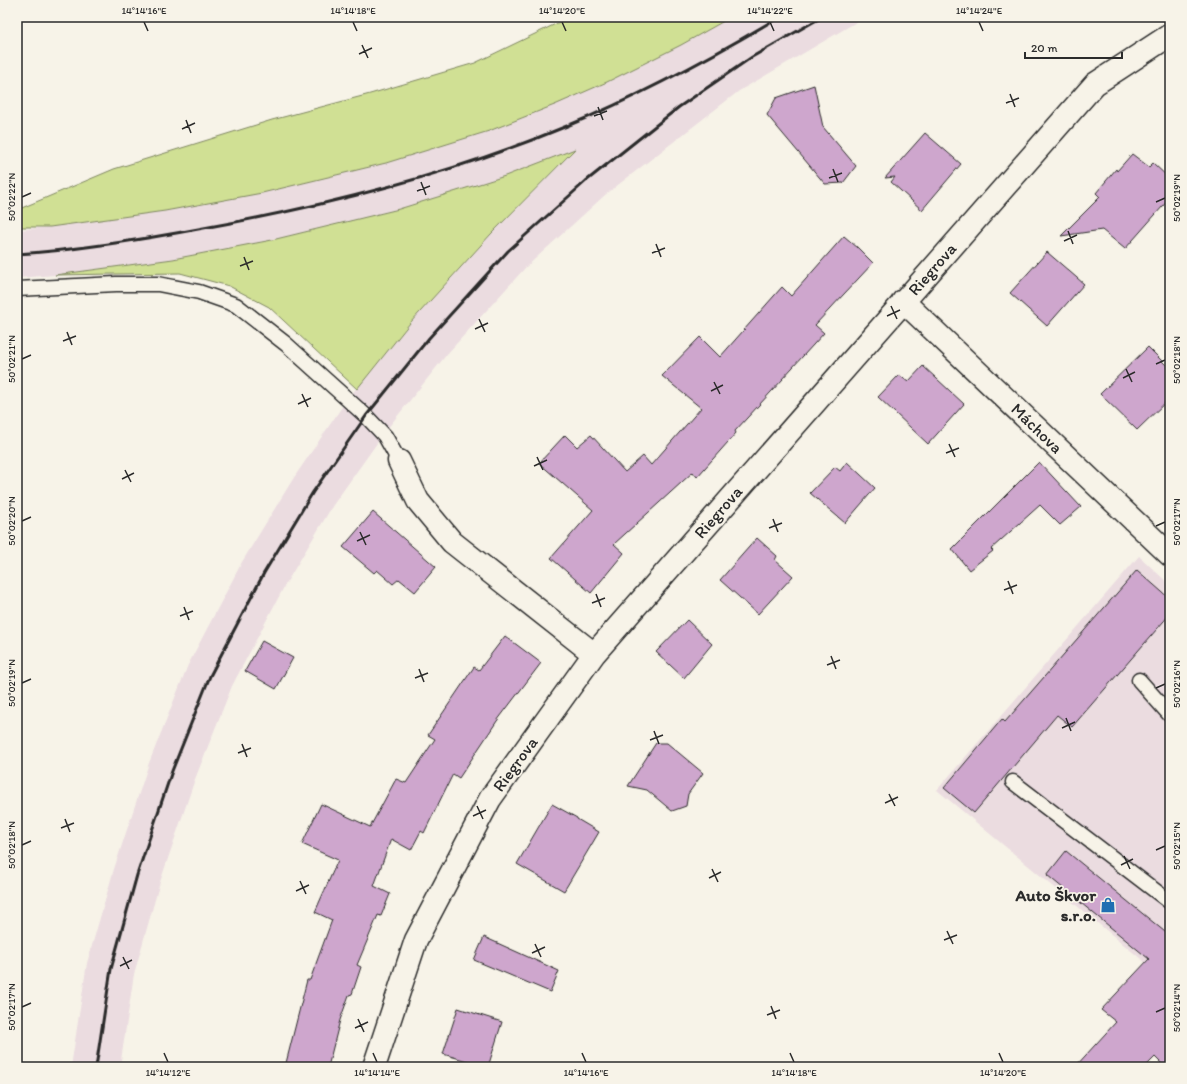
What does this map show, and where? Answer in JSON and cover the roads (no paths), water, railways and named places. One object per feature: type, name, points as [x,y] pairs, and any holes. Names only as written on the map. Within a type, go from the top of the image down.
[{"type":"street","name":"Riegrova","points":[[374,1067],[416,940],[490,799],[594,654],[1095,84],[1170,35]]},
{"type":"street","name":"Máchova","points":[[903,302],[1170,555]]},
{"type":"street","points":[[399,461],[418,501],[452,542],[594,654]]},
{"type":"lane","points":[[17,289],[116,284],[158,284],[199,292],[236,305],[286,344],[366,416],[385,436],[399,461]]},
{"type":"lane","points":[[1139,680],[1170,715]]},
{"type":"lane","points":[[1013,782],[1170,902]]},
{"type":"railway","points":[[17,254],[113,244],[255,218],[346,198],[435,173],[524,143],[622,102],[727,47],[779,17]]},
{"type":"railway","points":[[96,1067],[111,969],[137,875],[172,771],[210,676],[264,573],[313,492],[366,416],[429,338],[508,251],[586,181],[679,107],[752,57],[822,17]]},
{"type":"place","name":"Auto Škvor s.r.o.","points":[[1108,905]]}]
